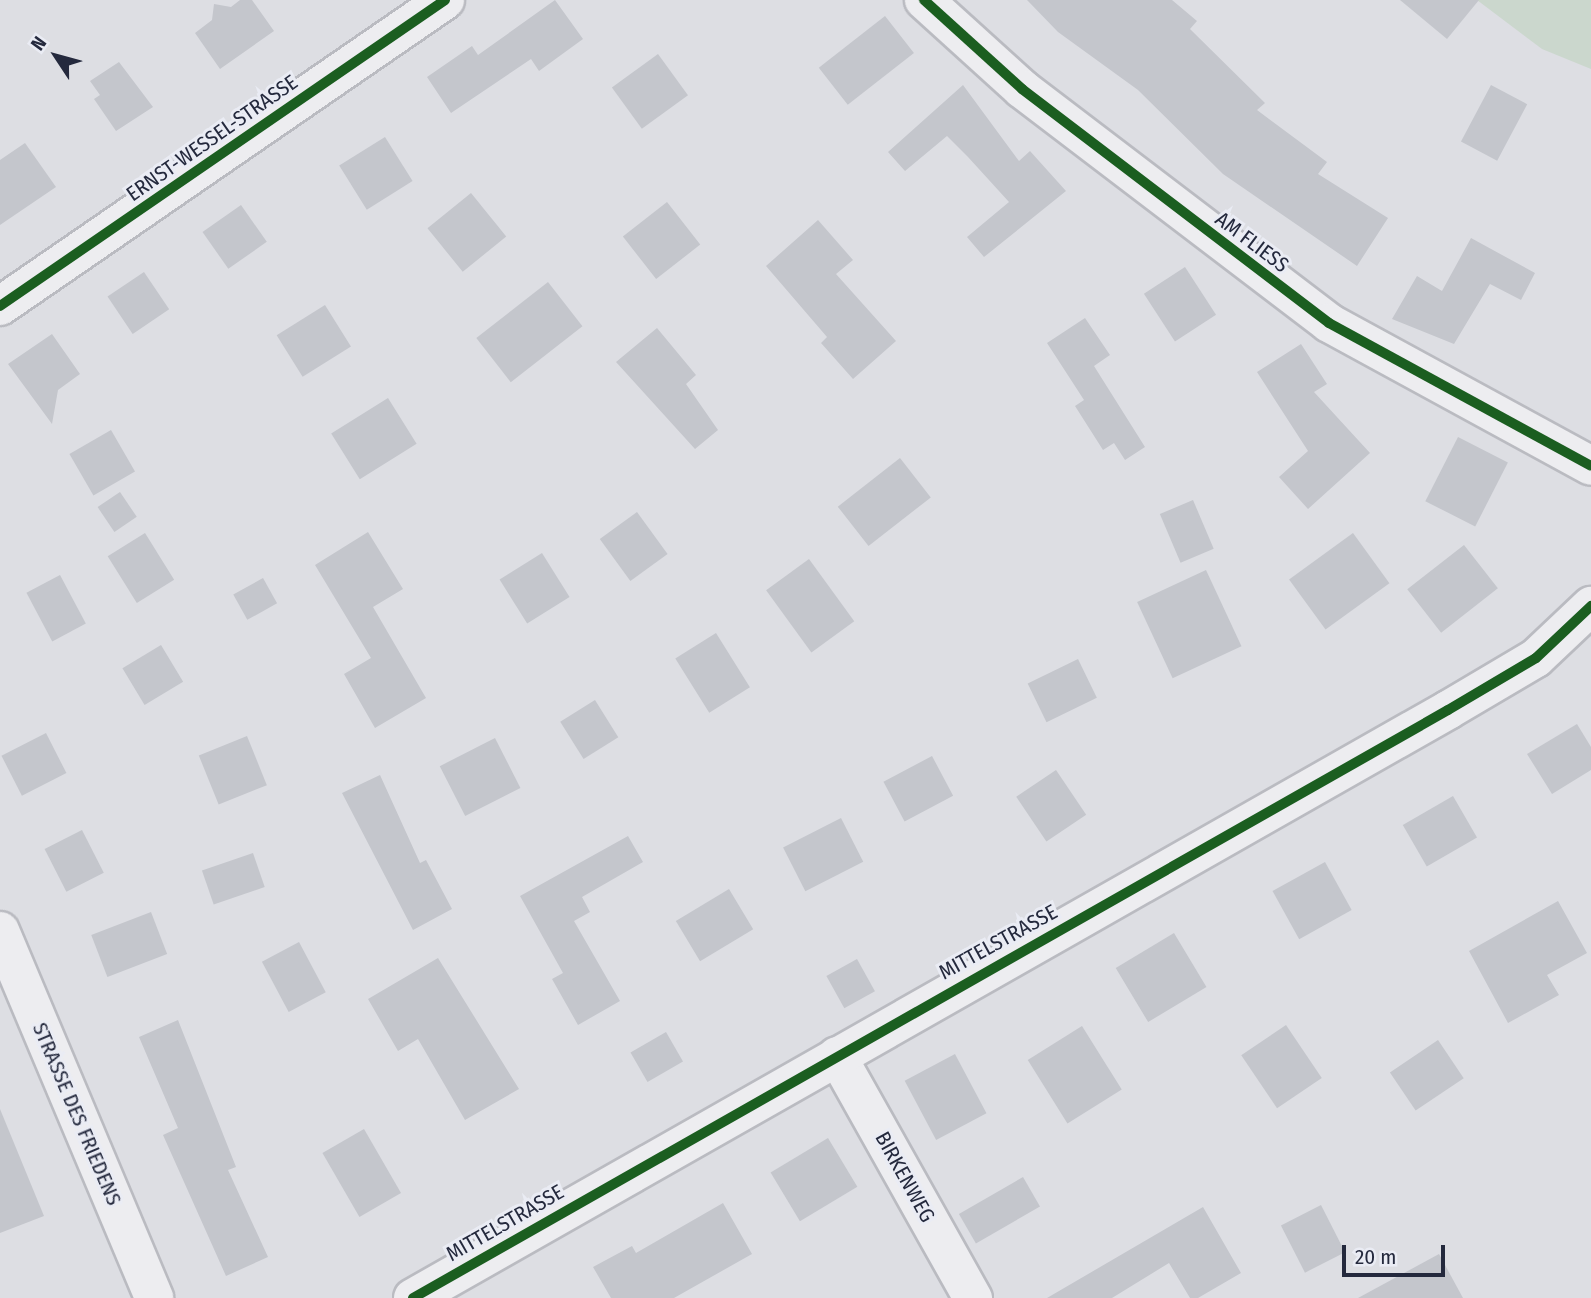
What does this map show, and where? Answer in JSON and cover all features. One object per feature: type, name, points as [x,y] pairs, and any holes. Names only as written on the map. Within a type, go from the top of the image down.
[{"type":"street","name":"ERNST-WESSEL-STRASSE","points":[[0,306],[445,0]]},
{"type":"street","name":"AM FLIESS","points":[[924,0],[1022,89],[1329,323],[1591,466]]},
{"type":"street","name":"MITTELSTRASSE","points":[[413,1298],[1470,697],[1536,658],[1591,606]]},
{"type":"street","name":"STRASSE DES FRIEDENS","points":[[0,931],[154,1298]]},
{"type":"street","name":"BIRKENWEG","points":[[837,1056],[973,1298]]},
{"type":"shaded area","points":[[1477,0],[1591,0],[1591,69],[1542,49]]},
{"type":"building","points":[[240,0],[252,0],[274,31],[220,69],[195,33],[212,20],[214,4],[231,7]]},
{"type":"building","points":[[555,0],[583,39],[539,71],[531,59],[451,113],[427,77],[472,46],[478,55]]},
{"type":"building","points":[[1027,0],[1172,0],[1197,21],[1190,29],[1265,103],[1257,110],[1327,162],[1318,174],[1388,218],[1357,266],[1223,174],[1138,90],[1058,32]]},
{"type":"building","points":[[1400,0],[1479,0],[1447,39]]},
{"type":"building","points":[[885,16],[914,53],[848,105],[819,68]]},
{"type":"building","points":[[658,54],[688,95],[642,129],[612,88]]},
{"type":"building","points":[[119,62],[153,107],[116,131],[94,99],[100,95],[90,81]]},
{"type":"building","points":[[963,85],[1019,161],[1030,151],[1066,191],[984,257],[967,237],[1009,202],[968,157],[947,136],[905,171],[888,152]]},
{"type":"building","points":[[1491,85],[1527,104],[1497,161],[1461,142]]},
{"type":"building","points":[[385,137],[413,181],[367,210],[339,166]]},
{"type":"building","points":[[25,143],[56,187],[0,225],[0,160]]},
{"type":"building","points":[[471,193],[506,237],[463,272],[427,228]]},
{"type":"building","points":[[667,202],[700,245],[656,279],[623,236]]},
{"type":"building","points":[[241,205],[267,242],[228,269],[202,232]]},
{"type":"building","points":[[818,220],[853,260],[836,274],[896,341],[853,379],[821,343],[827,337],[766,266]]},
{"type":"building","points":[[1471,238],[1535,273],[1521,300],[1490,284],[1454,344],[1392,319],[1417,276],[1442,291]]},
{"type":"building","points":[[1185,267],[1216,315],[1175,341],[1144,294]]},
{"type":"building","points":[[144,272],[169,309],[133,334],[108,297]]},
{"type":"building","points":[[548,282],[582,326],[511,382],[476,338]]},
{"type":"building","points":[[325,305],[351,347],[303,377],[277,335]]},
{"type":"building","points":[[1085,318],[1110,355],[1094,366],[1145,447],[1125,460],[1114,443],[1103,450],[1075,406],[1084,400],[1047,343]]},
{"type":"building","points":[[657,328],[696,375],[686,384],[718,430],[695,449],[616,362]]},
{"type":"building","points":[[52,334],[80,374],[58,390],[52,424],[8,364]]},
{"type":"building","points":[[1301,344],[1327,384],[1314,392],[1370,453],[1308,509],[1279,477],[1308,451],[1257,372]]},
{"type":"building","points":[[388,398],[417,444],[360,479],[331,434]]},
{"type":"building","points":[[111,430],[135,472],[93,496],[69,454]]},
{"type":"building","points":[[1458,437],[1508,462],[1475,527],[1425,501]]},
{"type":"building","points":[[900,458],[931,497],[869,546],[838,507]]},
{"type":"building","points":[[120,492],[137,517],[114,532],[98,507]]},
{"type":"building","points":[[1193,500],[1214,549],[1181,563],[1160,514]]},
{"type":"building","points":[[637,512],[668,554],[630,581],[600,539]]},
{"type":"building","points":[[368,532],[403,589],[373,607],[426,698],[375,728],[344,674],[371,658],[315,565]]},
{"type":"building","points":[[145,533],[174,580],[137,603],[108,556]]},
{"type":"building","points":[[1353,533],[1389,583],[1326,630],[1289,579]]},
{"type":"building","points":[[1464,545],[1498,588],[1441,633],[1407,589]]},
{"type":"building","points":[[542,553],[570,597],[527,624],[500,579]]},
{"type":"building","points":[[809,559],[854,621],[811,652],[766,590]]},
{"type":"building","points":[[1206,570],[1241,646],[1173,678],[1137,602]]},
{"type":"building","points":[[60,575],[86,624],[52,641],[26,593]]},
{"type":"building","points":[[263,578],[277,603],[247,620],[233,594]]},
{"type":"building","points":[[716,633],[750,687],[709,713],[675,658]]},
{"type":"building","points":[[161,645],[183,682],[145,705],[122,668]]},
{"type":"building","points":[[1078,659],[1097,698],[1047,722],[1028,684]]},
{"type":"building","points":[[595,700],[618,737],[584,759],[560,722]]},
{"type":"building","points":[[1577,724],[1591,747],[1591,770],[1552,794],[1527,754]]},
{"type":"building","points":[[46,733],[66,773],[22,796],[1,756]]},
{"type":"building","points":[[247,736],[267,785],[219,805],[199,755]]},
{"type":"building","points":[[495,738],[520,788],[465,816],[440,766]]},
{"type":"building","points":[[932,756],[953,796],[905,822],[883,782]]},
{"type":"building","points":[[1056,770],[1086,815],[1046,842],[1016,797]]},
{"type":"building","points":[[380,775],[420,863],[426,860],[452,909],[413,930],[342,793]]},
{"type":"building","points":[[1453,796],[1477,838],[1427,867],[1403,825]]},
{"type":"building","points":[[841,818],[863,862],[805,891],[783,848]]},
{"type":"building","points":[[82,830],[104,873],[66,892],[45,849]]},
{"type":"building","points":[[628,836],[643,862],[582,897],[590,912],[574,921],[620,1001],[578,1025],[552,979],[563,973],[520,896]]},
{"type":"building","points":[[253,853],[265,887],[214,905],[202,871]]},
{"type":"building","points":[[1325,862],[1352,910],[1299,939],[1273,891]]},
{"type":"building","points":[[729,889],[753,929],[700,961],[676,921]]},
{"type":"building","points":[[1558,901],[1587,953],[1547,975],[1559,995],[1508,1023],[1469,951]]},
{"type":"building","points":[[151,912],[167,954],[107,977],[91,935]]},
{"type":"building","points":[[1174,933],[1206,987],[1148,1022],[1116,968]]},
{"type":"building","points":[[299,942],[326,992],[289,1012],[262,962]]},
{"type":"building","points":[[438,958],[519,1089],[465,1120],[418,1039],[398,1051],[368,999]]},
{"type":"building","points":[[857,959],[875,991],[844,1008],[826,976]]},
{"type":"building","points":[[178,1020],[236,1167],[228,1170],[268,1257],[226,1276],[163,1135],[178,1128],[139,1037]]},
{"type":"building","points":[[1286,1025],[1322,1078],[1277,1108],[1241,1055]]},
{"type":"building","points":[[1082,1026],[1122,1090],[1067,1124],[1028,1060]]},
{"type":"building","points":[[666,1032],[683,1061],[647,1082],[630,1052]]},
{"type":"building","points":[[1438,1040],[1464,1078],[1416,1111],[1390,1072]]},
{"type":"building","points":[[955,1054],[986,1113],[936,1140],[905,1081]]},
{"type":"building","points":[[0,1109],[44,1216],[0,1233]]},
{"type":"building","points":[[364,1129],[401,1193],[359,1217],[322,1153]]},
{"type":"building","points":[[828,1138],[857,1187],[800,1221],[771,1173]]},
{"type":"building","points":[[1023,1177],[1040,1206],[976,1243],[959,1214]]},
{"type":"building","points":[[723,1203],[752,1254],[674,1298],[611,1298],[593,1267],[632,1246],[636,1253]]},
{"type":"building","points":[[1321,1205],[1345,1252],[1305,1273],[1281,1225]]},
{"type":"building","points":[[1203,1207],[1241,1273],[1198,1298],[1190,1298],[1169,1263],[1112,1298],[1047,1298]]},
{"type":"building","points":[[1439,1254],[1463,1298],[1358,1298]]},
{"type":"cycle path","points":[[0,306],[445,0]]},
{"type":"cycle path","points":[[924,0],[1022,89],[1329,323],[1591,466]]},
{"type":"cycle path","points":[[413,1298],[1448,710],[1536,658],[1591,606]]}]
